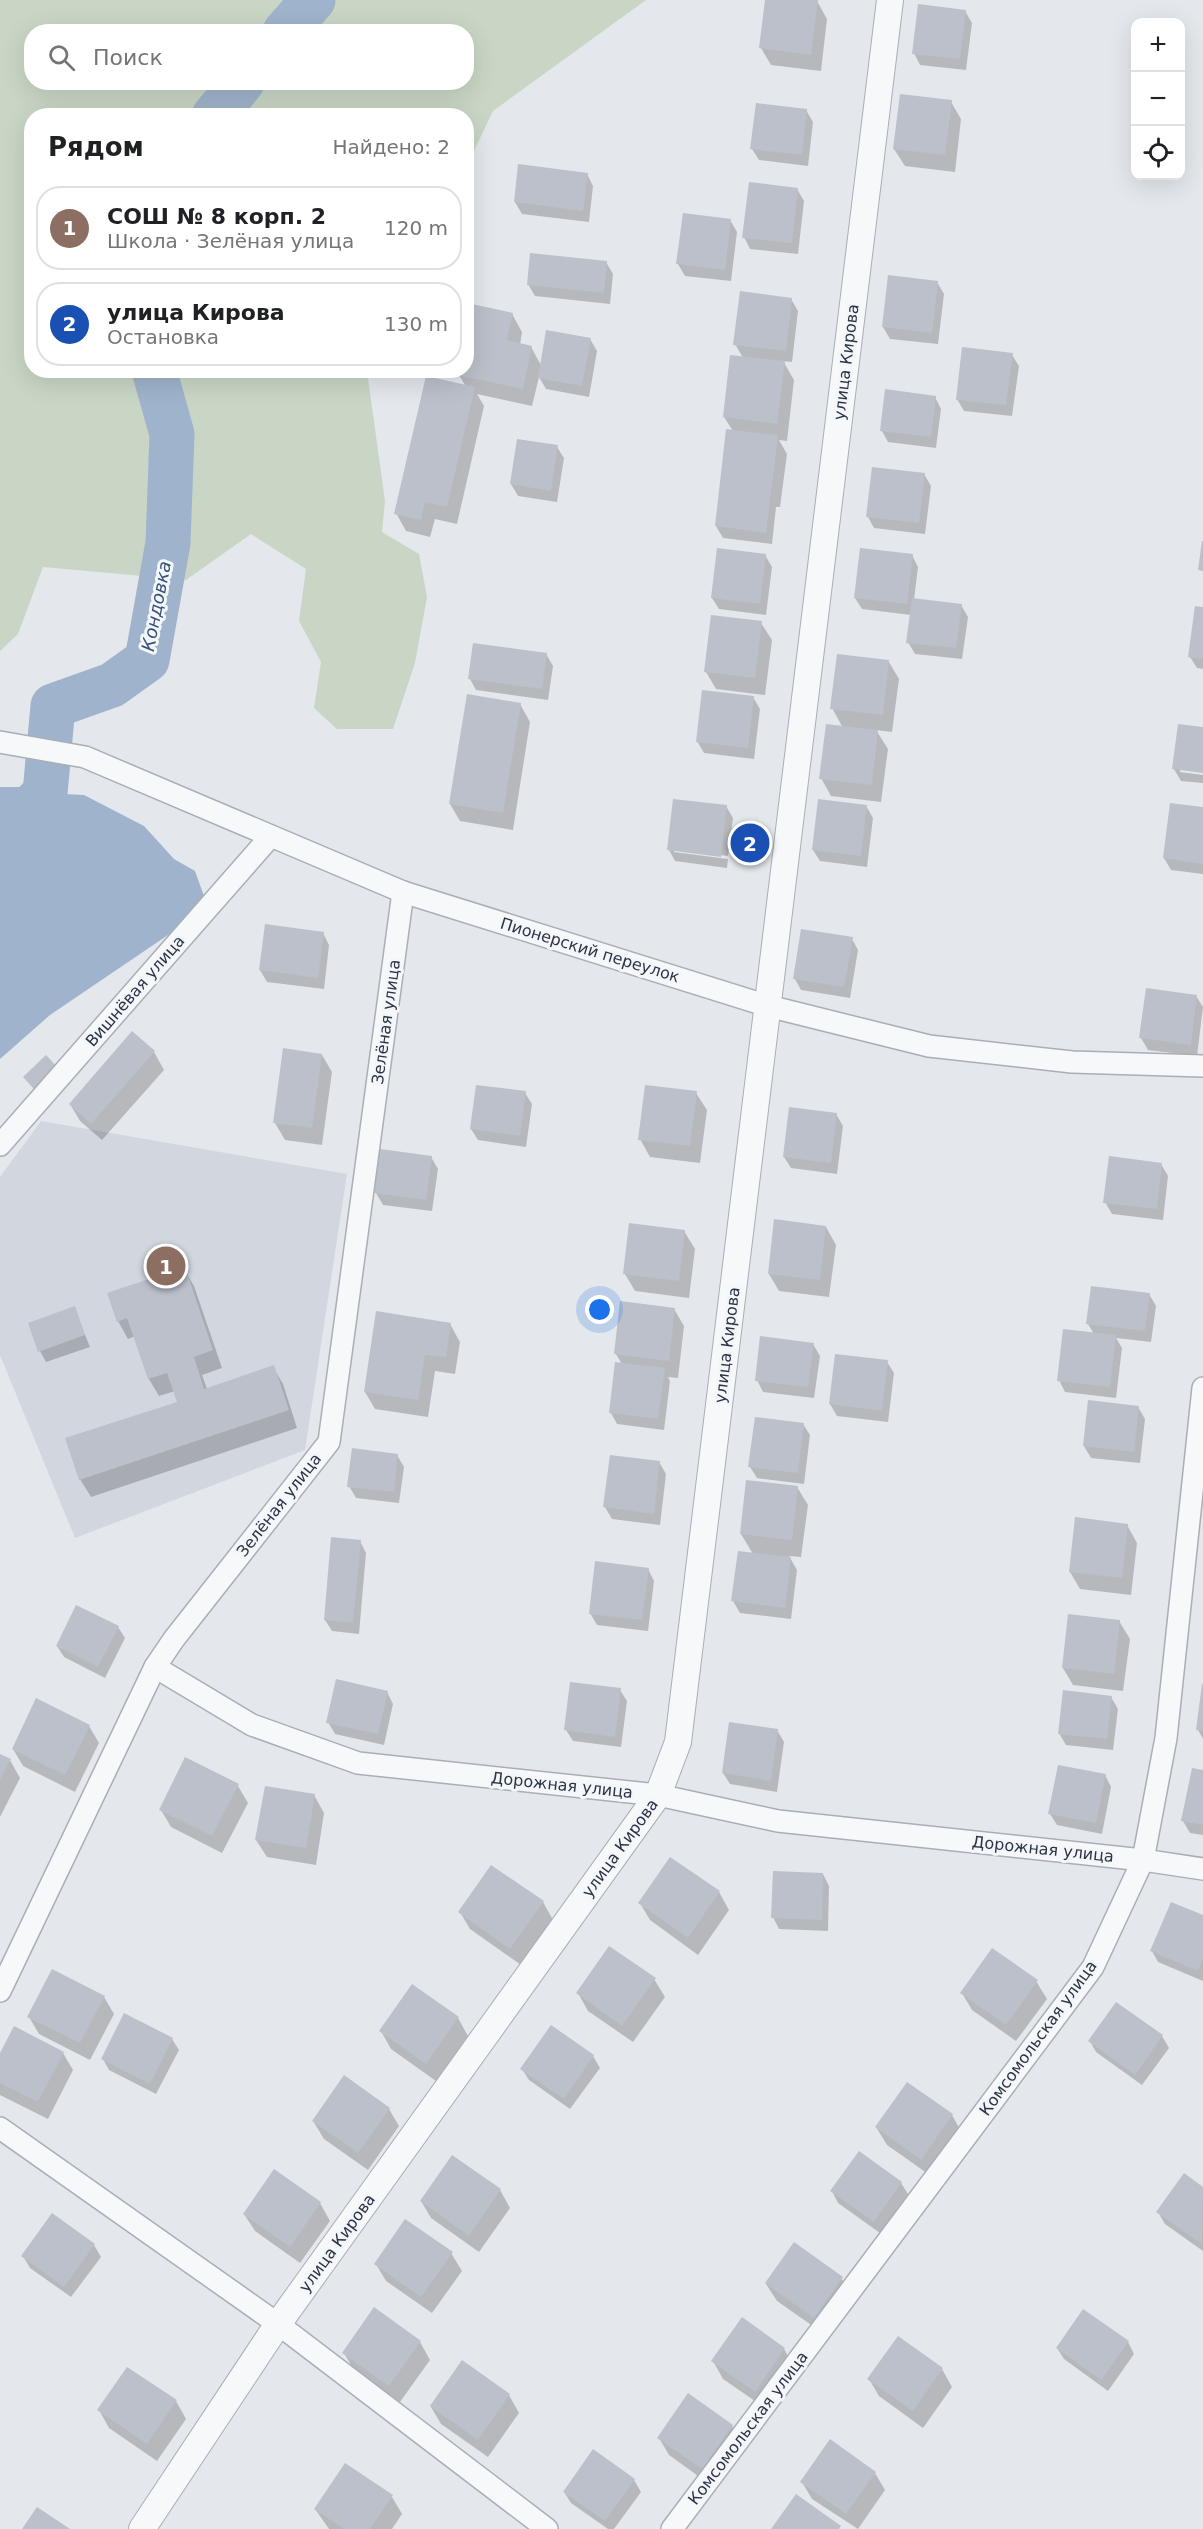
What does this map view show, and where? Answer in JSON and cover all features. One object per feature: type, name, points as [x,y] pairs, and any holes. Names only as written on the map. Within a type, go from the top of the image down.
[{"type":"street","name":"улица Кирова","points":[[141,2529],[278,2324],[658,1795],[678,1742],[890,0]]},
{"type":"street","name":"Пионерский переулок","points":[[2,742],[85,757],[404,892],[768,1006],[929,1046],[1072,1062],[1203,1066]]},
{"type":"street","name":"Вишнёвая улица","points":[[0,1145],[270,837]]},
{"type":"street","name":"Зелёная улица","points":[[0,1990],[155,1667],[329,1442],[404,892]]},
{"type":"street","name":"Комсомольская улица","points":[[672,2529],[1093,1967],[1143,1860],[1166,1738],[1203,1388]]},
{"type":"street","name":"Дорожная улица","points":[[155,1667],[252,1725],[358,1763],[658,1795],[778,1821],[1143,1860],[1203,1869]]},
{"type":"street","points":[[0,2128],[278,2324],[547,2529]]},
{"type":"shaded area","points":[[41,1121],[347,1174],[305,1450],[75,1538],[0,1355],[0,1177]]},
{"type":"green space","points":[[0,0],[646,0],[493,111],[474,150],[474,108],[24,108],[24,378],[368,378],[385,501],[382,532],[419,554],[427,597],[415,663],[393,729],[337,729],[314,708],[321,662],[299,621],[306,569],[251,534],[186,580],[43,567],[18,634],[0,651]]},
{"type":"water","points":[[0,787],[31,787],[45,793],[84,795],[144,826],[174,859],[195,871],[204,896],[199,914],[50,1015],[0,1059]]},
{"type":"building","points":[[765,0],[818,0],[811,55],[759,48]]},
{"type":"building","points":[[918,4],[966,10],[960,59],[912,54]]},
{"type":"building","points":[[900,94],[952,100],[945,155],[893,149]]},
{"type":"building","points":[[756,103],[807,109],[802,155],[750,149]]},
{"type":"building","points":[[518,164],[588,173],[583,211],[514,202]]},
{"type":"building","points":[[749,182],[798,188],[792,243],[742,238]]},
{"type":"building","points":[[683,213],[731,219],[725,270],[676,264]]},
{"type":"building","points":[[530,253],[607,261],[604,293],[527,285]]},
{"type":"building","points":[[888,275],[938,281],[932,333],[882,327]]},
{"type":"building","points":[[740,291],[792,298],[786,351],[733,345]]},
{"type":"building","points":[[474,304],[513,313],[507,340],[532,346],[523,389],[471,378],[474,378]]},
{"type":"building","points":[[546,330],[591,338],[582,386],[538,378]]},
{"type":"building","points":[[962,347],[1013,353],[1006,405],[956,400]]},
{"type":"building","points":[[730,355],[785,361],[777,424],[723,417]]},
{"type":"building","points":[[426,378],[475,387],[447,507],[425,502],[421,520],[394,514]]},
{"type":"building","points":[[885,389],[936,396],[931,437],[880,431]]},
{"type":"building","points":[[726,429],[778,435],[766,533],[715,526]]},
{"type":"building","points":[[517,439],[558,445],[551,491],[510,484]]},
{"type":"building","points":[[872,467],[925,473],[919,523],[866,517]]},
{"type":"building","points":[[1203,541],[1203,571],[1198,570]]},
{"type":"building","points":[[717,548],[766,554],[760,604],[711,598]]},
{"type":"building","points":[[860,548],[913,554],[907,604],[854,598]]},
{"type":"building","points":[[912,598],[962,604],[956,648],[906,643]]},
{"type":"building","points":[[1195,606],[1203,607],[1203,659],[1188,657]]},
{"type":"building","points":[[711,615],[762,621],[755,678],[704,672]]},
{"type":"building","points":[[473,643],[547,653],[542,689],[468,679]]},
{"type":"building","points":[[837,654],[889,660],[883,715],[830,709]]},
{"type":"building","points":[[702,690],[754,696],[748,748],[696,742]]},
{"type":"building","points":[[467,694],[521,703],[503,813],[449,804]]},
{"type":"building","points":[[826,724],[878,730],[872,785],[819,779]]},
{"type":"building","points":[[1178,724],[1203,727],[1203,773],[1172,769]]},
{"type":"building","points":[[673,799],[727,805],[721,857],[667,850]]},
{"type":"building","points":[[818,799],[867,805],[861,856],[812,850]]},
{"type":"building","points":[[1170,803],[1203,807],[1203,864],[1163,858]]},
{"type":"building","points":[[265,924],[324,932],[318,978],[259,970]]},
{"type":"building","points":[[801,929],[853,937],[844,987],[793,979]]},
{"type":"building","points":[[1146,988],[1197,995],[1191,1045],[1139,1038]]},
{"type":"building","points":[[132,1031],[155,1051],[91,1124],[69,1104]]},
{"type":"building","points":[[283,1048],[322,1054],[312,1128],[273,1123]]},
{"type":"building","points":[[46,1055],[58,1068],[35,1090],[23,1077]]},
{"type":"building","points":[[476,1085],[526,1091],[520,1136],[470,1129]]},
{"type":"building","points":[[645,1085],[697,1091],[690,1146],[638,1140]]},
{"type":"building","points":[[789,1107],[837,1113],[831,1163],[783,1157]]},
{"type":"building","points":[[380,1149],[432,1156],[426,1200],[374,1193]]},
{"type":"building","points":[[1109,1156],[1162,1163],[1157,1209],[1103,1203]]},
{"type":"building","points":[[774,1219],[826,1226],[820,1280],[768,1274]]},
{"type":"building","points":[[629,1223],[685,1230],[679,1281],[623,1274]]},
{"type":"building","points":[[185,1267],[213,1350],[194,1357],[204,1389],[274,1365],[289,1410],[79,1480],[65,1438],[177,1402],[167,1373],[148,1379],[127,1318],[117,1322],[107,1293]]},
{"type":"building","points":[[1091,1286],[1150,1293],[1145,1331],[1086,1324]]},
{"type":"building","points":[[620,1301],[675,1308],[669,1361],[614,1354]]},
{"type":"building","points":[[75,1306],[85,1335],[38,1352],[28,1323]]},
{"type":"building","points":[[376,1311],[451,1323],[446,1357],[425,1355],[418,1400],[364,1392]]},
{"type":"building","points":[[1063,1329],[1116,1335],[1110,1387],[1057,1381]]},
{"type":"building","points":[[760,1336],[814,1343],[808,1387],[755,1381]]},
{"type":"building","points":[[835,1354],[888,1360],[882,1411],[829,1404]]},
{"type":"building","points":[[615,1362],[665,1368],[658,1419],[609,1413]]},
{"type":"building","points":[[1088,1400],[1139,1406],[1134,1452],[1083,1446]]},
{"type":"building","points":[[755,1417],[804,1423],[798,1473],[748,1467]]},
{"type":"building","points":[[352,1448],[398,1454],[394,1492],[347,1487]]},
{"type":"building","points":[[610,1455],[660,1461],[654,1514],[603,1507]]},
{"type":"building","points":[[746,1480],[798,1486],[792,1540],[740,1534]]},
{"type":"building","points":[[1075,1517],[1128,1524],[1122,1578],[1069,1572]]},
{"type":"building","points":[[331,1537],[361,1540],[353,1623],[324,1620]]},
{"type":"building","points":[[738,1551],[791,1557],[785,1608],[731,1601]]},
{"type":"building","points":[[595,1561],[649,1568],[642,1620],[589,1614]]},
{"type":"building","points":[[76,1605],[119,1626],[98,1667],[56,1646]]},
{"type":"building","points":[[1068,1614],[1120,1620],[1114,1674],[1062,1668]]},
{"type":"building","points":[[336,1679],[388,1691],[378,1734],[326,1723]]},
{"type":"building","points":[[570,1682],[621,1688],[615,1737],[564,1730]]},
{"type":"building","points":[[1203,1684],[1203,1731],[1196,1730]]},
{"type":"building","points":[[1063,1690],[1112,1696],[1107,1739],[1058,1734]]},
{"type":"building","points":[[36,1698],[90,1725],[65,1775],[12,1749]]},
{"type":"building","points":[[729,1722],[778,1729],[771,1781],[722,1773]]},
{"type":"building","points":[[0,1754],[11,1759],[0,1780]]},
{"type":"building","points":[[185,1757],[239,1784],[212,1836],[159,1810]]},
{"type":"building","points":[[1058,1765],[1106,1774],[1096,1823],[1048,1814]]},
{"type":"building","points":[[1192,1768],[1203,1770],[1203,1825],[1181,1821]]},
{"type":"building","points":[[265,1786],[315,1794],[306,1848],[255,1840]]},
{"type":"building","points":[[670,1857],[720,1891],[688,1938],[638,1903]]},
{"type":"building","points":[[491,1865],[544,1901],[510,1949],[458,1912]]},
{"type":"building","points":[[773,1871],[823,1873],[822,1920],[771,1918]]},
{"type":"building","points":[[1171,1902],[1203,1915],[1203,1959],[1198,1971],[1150,1951]]},
{"type":"building","points":[[609,1946],[656,1978],[622,2026],[576,1993]]},
{"type":"building","points":[[992,1948],[1038,1980],[1006,2025],[960,1993]]},
{"type":"building","points":[[52,1969],[105,1996],[80,2043],[27,2017]]},
{"type":"building","points":[[412,1984],[459,2017],[426,2064],[379,2031]]},
{"type":"building","points":[[1116,2002],[1163,2035],[1135,2075],[1088,2041]]},
{"type":"building","points":[[124,2013],[173,2038],[150,2084],[101,2059]]},
{"type":"building","points":[[551,2025],[594,2055],[564,2099],[520,2069]]},
{"type":"building","points":[[14,2026],[64,2052],[38,2102],[0,2083],[0,2053]]},
{"type":"building","points":[[344,2075],[390,2108],[358,2153],[312,2121]]},
{"type":"building","points":[[907,2082],[953,2114],[921,2160],[875,2127]]},
{"type":"building","points":[[859,2151],[902,2182],[874,2222],[830,2191]]},
{"type":"building","points":[[452,2155],[501,2189],[469,2236],[420,2201]]},
{"type":"building","points":[[274,2169],[321,2202],[290,2247],[243,2214]]},
{"type":"building","points":[[1184,2173],[1203,2187],[1202,2244],[1156,2212]]},
{"type":"building","points":[[52,2213],[95,2244],[64,2287],[21,2256]]},
{"type":"building","points":[[405,2219],[453,2252],[421,2297],[374,2264]]},
{"type":"building","points":[[794,2242],[843,2277],[814,2318],[765,2283]]},
{"type":"building","points":[[374,2307],[421,2341],[389,2386],[342,2353]]},
{"type":"building","points":[[1083,2309],[1129,2341],[1101,2380],[1056,2348]]},
{"type":"building","points":[[742,2317],[785,2348],[755,2392],[711,2361]]},
{"type":"building","points":[[898,2336],[943,2368],[913,2411],[867,2379]]},
{"type":"building","points":[[462,2360],[510,2394],[478,2440],[430,2406]]},
{"type":"building","points":[[127,2367],[177,2400],[147,2444],[97,2410]]},
{"type":"building","points":[[688,2393],[733,2425],[702,2469],[657,2438]]},
{"type":"building","points":[[830,2439],[876,2472],[846,2514],[800,2482]]},
{"type":"building","points":[[593,2449],[635,2479],[605,2521],[563,2492]]},
{"type":"building","points":[[345,2463],[393,2495],[370,2529],[344,2529],[314,2509]]},
{"type":"building","points":[[796,2494],[841,2526],[839,2529],[771,2529]]},
{"type":"building","points":[[37,2507],[70,2529],[22,2529]]},
{"type":"waterway","name":"Кондовка","points":[[292,24],[313,0]]},
{"type":"waterway","name":"Кондовка","points":[[221,108],[235,90]]},
{"type":"waterway","name":"Кондовка","points":[[0,839],[45,793],[53,706],[112,685],[147,660],[168,543],[172,434],[156,378]]},
{"type":"place","name":"улица Кирова","points":[[750,843]]},
{"type":"place","name":"СОШ № 8 корп. 2","points":[[166,1266]]}]
